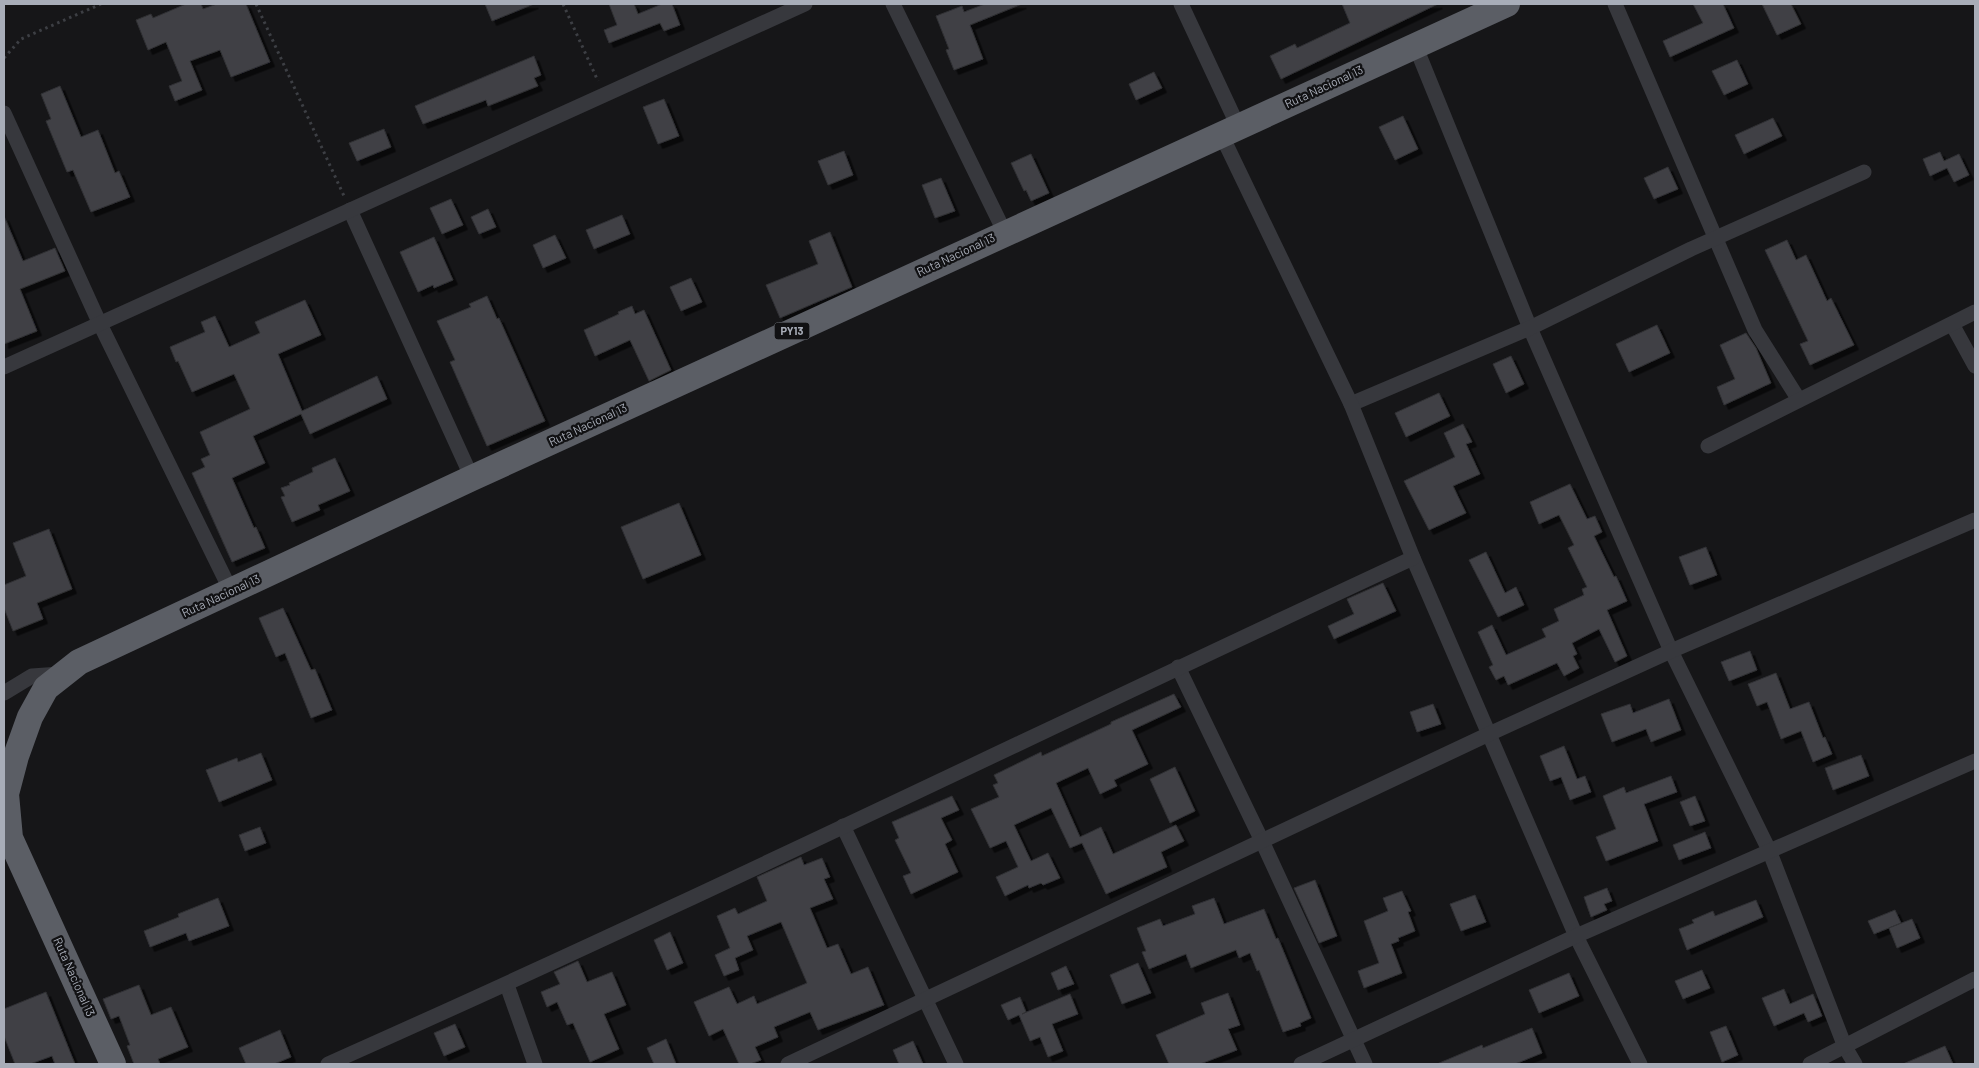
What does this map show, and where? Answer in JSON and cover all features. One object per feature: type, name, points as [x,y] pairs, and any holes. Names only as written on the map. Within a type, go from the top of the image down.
[{"type":"highway","name":"Ruta Nacional 13","points":[[113,1064],[7,831],[6,794],[16,756],[30,717],[46,688],[79,662],[472,478],[1507,4]]},
{"type":"street","points":[[4,367],[805,4]]},
{"type":"street","points":[[892,4],[1005,233]]},
{"type":"street","points":[[1180,4],[1230,130],[1351,404],[1413,558],[1576,936],[1640,1064]]},
{"type":"street","points":[[1616,4],[1754,330],[1799,400]]},
{"type":"street","points":[[1415,45],[1530,328],[1671,651],[1769,850],[1846,1047],[1855,1064]]},
{"type":"street","points":[[4,113],[100,322],[231,591]]},
{"type":"street","points":[[1351,404],[1530,328],[1715,238],[1864,172]]},
{"type":"street","points":[[350,210],[472,478]]},
{"type":"street","points":[[1708,446],[1975,312]]},
{"type":"street","points":[[1952,324],[1975,366]]},
{"type":"street","points":[[788,1064],[1489,734],[1671,651],[1975,520]]},
{"type":"street","points":[[328,1064],[507,985],[1178,667],[1413,558]]},
{"type":"street","points":[[1178,667],[1262,841],[1365,1064]]},
{"type":"street","points":[[4,693],[32,676],[64,674]]},
{"type":"street","points":[[1302,1064],[1576,936],[1975,761]]},
{"type":"street","points":[[843,826],[956,1064]]},
{"type":"street","points":[[1810,1064],[1975,980]]},
{"type":"street","points":[[507,985],[535,1064]]},
{"type":"path","points":[[4,58],[21,39],[101,4]]},
{"type":"path","points":[[256,4],[350,210]]},
{"type":"path","points":[[563,4],[604,95]]},
{"type":"building","points":[[186,4],[201,4],[203,9],[217,4],[246,4],[270,62],[231,77],[220,50],[190,61],[202,90],[175,101],[169,86],[182,81],[166,42],[148,50],[136,20],[151,14],[153,18]]},
{"type":"building","points":[[485,4],[534,4],[492,21]]},
{"type":"building","points":[[609,4],[634,4],[638,14],[662,4],[672,4],[680,25],[664,31],[660,23],[609,43],[604,30],[617,25]]},
{"type":"building","points":[[985,4],[1022,4],[970,25],[983,59],[954,70],[946,50],[949,49],[936,16],[962,6],[964,12]]},
{"type":"building","points":[[1342,4],[1438,4],[1281,79],[1270,56],[1295,44],[1297,48],[1350,23]]},
{"type":"building","points":[[1693,4],[1723,4],[1734,28],[1670,57],[1663,41],[1703,23]]},
{"type":"building","points":[[1762,4],[1791,4],[1801,24],[1777,35]]},
{"type":"building","points":[[534,56],[541,75],[534,78],[538,86],[488,106],[486,100],[423,124],[415,106]]},
{"type":"building","points":[[1737,60],[1748,84],[1724,95],[1712,71]]},
{"type":"building","points":[[1154,72],[1162,88],[1136,100],[1129,84]]},
{"type":"building","points":[[60,86],[81,137],[98,130],[115,173],[119,171],[130,197],[91,212],[73,170],[67,172],[46,121],[51,119],[41,94]]},
{"type":"building","points":[[664,99],[679,136],[658,144],[643,107]]},
{"type":"building","points":[[1403,116],[1418,149],[1395,160],[1379,127]]},
{"type":"building","points":[[1773,118],[1782,136],[1744,154],[1735,135]]},
{"type":"building","points":[[384,129],[391,147],[357,161],[349,143]]},
{"type":"building","points":[[844,151],[853,175],[828,185],[818,161]]},
{"type":"building","points":[[1940,152],[1944,161],[1959,154],[1969,175],[1954,182],[1947,168],[1930,176],[1923,159]]},
{"type":"building","points":[[1031,154],[1049,193],[1031,201],[1026,190],[1024,191],[1011,163]]},
{"type":"building","points":[[1668,167],[1678,189],[1654,199],[1644,178]]},
{"type":"building","points":[[941,178],[955,211],[935,218],[922,185]]},
{"type":"building","points":[[451,199],[463,225],[442,234],[430,208]]},
{"type":"building","points":[[488,209],[496,227],[479,234],[471,217]]},
{"type":"building","points":[[622,215],[630,234],[594,249],[586,230]]},
{"type":"building","points":[[4,216],[23,261],[55,248],[65,271],[20,289],[37,331],[4,344]]},
{"type":"building","points":[[830,232],[852,287],[780,318],[766,285],[818,264],[809,241]]},
{"type":"building","points":[[555,235],[566,258],[543,268],[533,245]]},
{"type":"building","points":[[434,237],[453,280],[434,288],[433,285],[418,292],[400,252]]},
{"type":"building","points":[[1787,240],[1796,260],[1806,255],[1827,301],[1831,298],[1854,345],[1810,365],[1800,344],[1808,341],[1765,250]]},
{"type":"building","points":[[691,278],[702,302],[681,311],[670,287]]},
{"type":"building","points":[[487,296],[497,319],[499,318],[545,421],[487,446],[450,362],[455,360],[437,321],[471,307],[469,304]]},
{"type":"building","points":[[305,300],[321,335],[278,354],[302,411],[377,376],[387,399],[310,434],[301,414],[253,436],[265,463],[232,478],[265,548],[232,562],[192,473],[205,467],[201,459],[210,455],[200,432],[250,409],[234,374],[192,392],[170,347],[205,332],[201,322],[215,316],[229,347],[260,333],[255,322]]},
{"type":"building","points":[[632,306],[635,314],[644,310],[671,370],[649,381],[630,340],[595,356],[584,330]]},
{"type":"building","points":[[1657,325],[1670,353],[1629,372],[1616,344]]},
{"type":"building","points":[[1746,333],[1756,348],[1771,383],[1724,405],[1717,387],[1735,379],[1720,345]]},
{"type":"building","points":[[1511,356],[1524,384],[1506,393],[1493,364]]},
{"type":"building","points":[[1439,393],[1450,416],[1406,437],[1395,413]]},
{"type":"building","points":[[1463,424],[1472,442],[1466,444],[1480,474],[1453,486],[1466,513],[1429,530],[1404,481],[1455,457],[1444,433]]},
{"type":"building","points":[[335,458],[350,491],[318,505],[320,510],[292,522],[281,497],[285,496],[281,488],[313,472],[312,468]]},
{"type":"building","points":[[1570,484],[1587,519],[1595,516],[1602,532],[1594,536],[1614,577],[1616,576],[1627,601],[1607,610],[1627,656],[1615,662],[1599,629],[1572,643],[1577,654],[1573,656],[1579,668],[1564,676],[1557,663],[1508,685],[1504,676],[1496,680],[1489,667],[1493,665],[1478,632],[1492,625],[1506,655],[1546,637],[1542,629],[1559,621],[1554,609],[1584,595],[1582,589],[1587,587],[1568,548],[1574,545],[1559,515],[1539,524],[1530,502]]},
{"type":"building","points":[[679,503],[701,555],[643,579],[621,527]]},
{"type":"building","points":[[49,529],[72,589],[37,603],[43,619],[13,631],[4,608],[4,585],[26,576],[13,543]]},
{"type":"building","points":[[1706,547],[1717,575],[1690,585],[1679,557]]},
{"type":"building","points":[[1486,552],[1505,593],[1516,587],[1524,605],[1498,617],[1469,560]]},
{"type":"building","points":[[1383,583],[1396,611],[1334,639],[1328,626],[1354,614],[1347,599]]},
{"type":"building","points":[[283,608],[311,670],[315,669],[332,710],[311,718],[285,653],[276,657],[259,618]]},
{"type":"building","points":[[1750,651],[1757,670],[1729,681],[1721,662]]},
{"type":"building","points":[[1776,673],[1790,709],[1809,702],[1823,738],[1825,737],[1832,754],[1813,762],[1801,731],[1781,739],[1767,702],[1757,706],[1748,684]]},
{"type":"building","points":[[1174,694],[1181,707],[1132,730],[1148,764],[1114,780],[1117,786],[1100,794],[1088,768],[1056,783],[1080,837],[1101,827],[1113,854],[1176,825],[1184,841],[1161,852],[1167,867],[1106,894],[1082,843],[1070,848],[1051,808],[1014,825],[1031,861],[1048,853],[1060,878],[1043,885],[1041,883],[1029,888],[1028,885],[1005,896],[996,877],[1018,867],[1006,841],[990,848],[971,809],[999,797],[993,785],[998,783],[994,775],[1041,752],[1042,756]]},
{"type":"building","points":[[1669,699],[1681,730],[1651,742],[1646,729],[1612,742],[1601,714],[1630,704],[1633,713]]},
{"type":"building","points":[[1433,704],[1441,724],[1417,732],[1410,712]]},
{"type":"building","points":[[1564,746],[1577,779],[1585,776],[1591,792],[1570,800],[1561,777],[1550,781],[1540,756]]},
{"type":"building","points":[[261,753],[272,780],[219,802],[206,770],[237,758],[238,762]]},
{"type":"building","points":[[1861,755],[1869,776],[1833,790],[1825,768]]},
{"type":"building","points":[[1175,767],[1195,811],[1170,823],[1150,779]]},
{"type":"building","points":[[1671,776],[1677,792],[1644,804],[1658,841],[1606,861],[1596,837],[1616,829],[1603,796],[1624,787],[1626,793]]},
{"type":"building","points":[[952,796],[959,810],[941,818],[952,840],[945,844],[958,872],[911,894],[903,876],[911,873],[895,840],[899,838],[892,822]]},
{"type":"building","points":[[1695,796],[1705,821],[1690,826],[1680,802]]},
{"type":"building","points":[[260,827],[266,843],[245,851],[239,835]]},
{"type":"building","points":[[1705,832],[1711,848],[1679,860],[1673,845]]},
{"type":"building","points":[[801,857],[804,865],[822,858],[830,877],[824,879],[833,899],[810,908],[827,948],[838,944],[851,974],[868,967],[884,1005],[818,1030],[810,1012],[774,1027],[778,1037],[755,1047],[761,1060],[750,1064],[739,1064],[723,1029],[709,1036],[694,1002],[729,987],[737,1004],[754,996],[757,1004],[807,983],[781,922],[747,936],[753,950],[735,958],[739,970],[724,976],[715,955],[730,948],[717,916],[735,908],[738,914],[767,901],[757,877]]},
{"type":"building","points":[[1315,880],[1337,936],[1319,943],[1294,888]]},
{"type":"building","points":[[1607,888],[1612,901],[1604,904],[1607,910],[1591,917],[1584,897]]},
{"type":"building","points":[[1402,891],[1411,911],[1408,912],[1415,931],[1398,938],[1399,941],[1391,944],[1402,973],[1364,988],[1358,971],[1379,963],[1364,921],[1388,911],[1383,898]]},
{"type":"building","points":[[1475,895],[1486,922],[1461,931],[1450,904]]},
{"type":"building","points":[[218,898],[229,926],[189,941],[186,933],[150,947],[144,931],[179,917],[178,914]]},
{"type":"building","points":[[1214,898],[1224,924],[1264,909],[1311,1018],[1300,1023],[1301,1026],[1283,1032],[1259,970],[1257,971],[1250,953],[1239,958],[1236,950],[1191,968],[1186,954],[1149,969],[1142,952],[1146,951],[1137,928],[1160,919],[1163,926],[1195,914],[1192,906]]},
{"type":"building","points":[[1756,900],[1763,917],[1687,950],[1679,929],[1694,923],[1692,920],[1713,911],[1715,916]]},
{"type":"building","points":[[1895,910],[1901,923],[1874,934],[1868,921]]},
{"type":"building","points":[[1912,919],[1920,938],[1897,948],[1889,928]]},
{"type":"building","points":[[670,932],[683,963],[667,970],[654,940]]},
{"type":"building","points":[[578,961],[587,982],[612,972],[626,1005],[604,1014],[619,1049],[590,1062],[573,1023],[567,1025],[557,1002],[547,1007],[541,992],[560,984],[554,972]]},
{"type":"building","points":[[1138,963],[1151,993],[1122,1004],[1110,975]]},
{"type":"building","points":[[1066,966],[1074,984],[1058,990],[1051,973]]},
{"type":"building","points":[[1702,970],[1710,988],[1683,999],[1675,981]]},
{"type":"building","points":[[1569,973],[1579,996],[1539,1013],[1529,990]]},
{"type":"building","points":[[139,985],[151,1015],[171,1007],[188,1047],[158,1059],[160,1064],[134,1064],[127,1046],[130,1045],[119,1016],[111,1019],[103,999]]},
{"type":"building","points":[[1784,989],[1790,1004],[1813,994],[1822,1016],[1808,1022],[1804,1013],[1774,1026],[1762,998]]},
{"type":"building","points":[[46,992],[75,1064],[55,1064],[52,1056],[30,1064],[15,1064],[4,1036],[4,1009]]},
{"type":"building","points":[[1228,993],[1240,1025],[1228,1029],[1237,1050],[1200,1064],[1169,1064],[1156,1035],[1205,1014],[1201,1003]]},
{"type":"building","points":[[1070,994],[1078,1014],[1052,1024],[1063,1051],[1048,1057],[1040,1037],[1030,1041],[1019,1015],[1008,1020],[1001,1005],[1020,997],[1026,1012],[1022,1014]]},
{"type":"building","points":[[455,1024],[465,1047],[444,1056],[434,1033]]},
{"type":"building","points":[[1726,1026],[1738,1055],[1722,1062],[1710,1032]]},
{"type":"building","points":[[1532,1028],[1542,1053],[1515,1064],[1437,1064],[1482,1045],[1483,1048]]},
{"type":"building","points":[[280,1030],[291,1057],[274,1064],[246,1064],[239,1048]]},
{"type":"building","points":[[666,1039],[676,1064],[654,1064],[647,1048]]},
{"type":"building","points":[[913,1041],[923,1064],[899,1064],[893,1050]]},
{"type":"building","points":[[1945,1046],[1953,1064],[1903,1064]]}]
